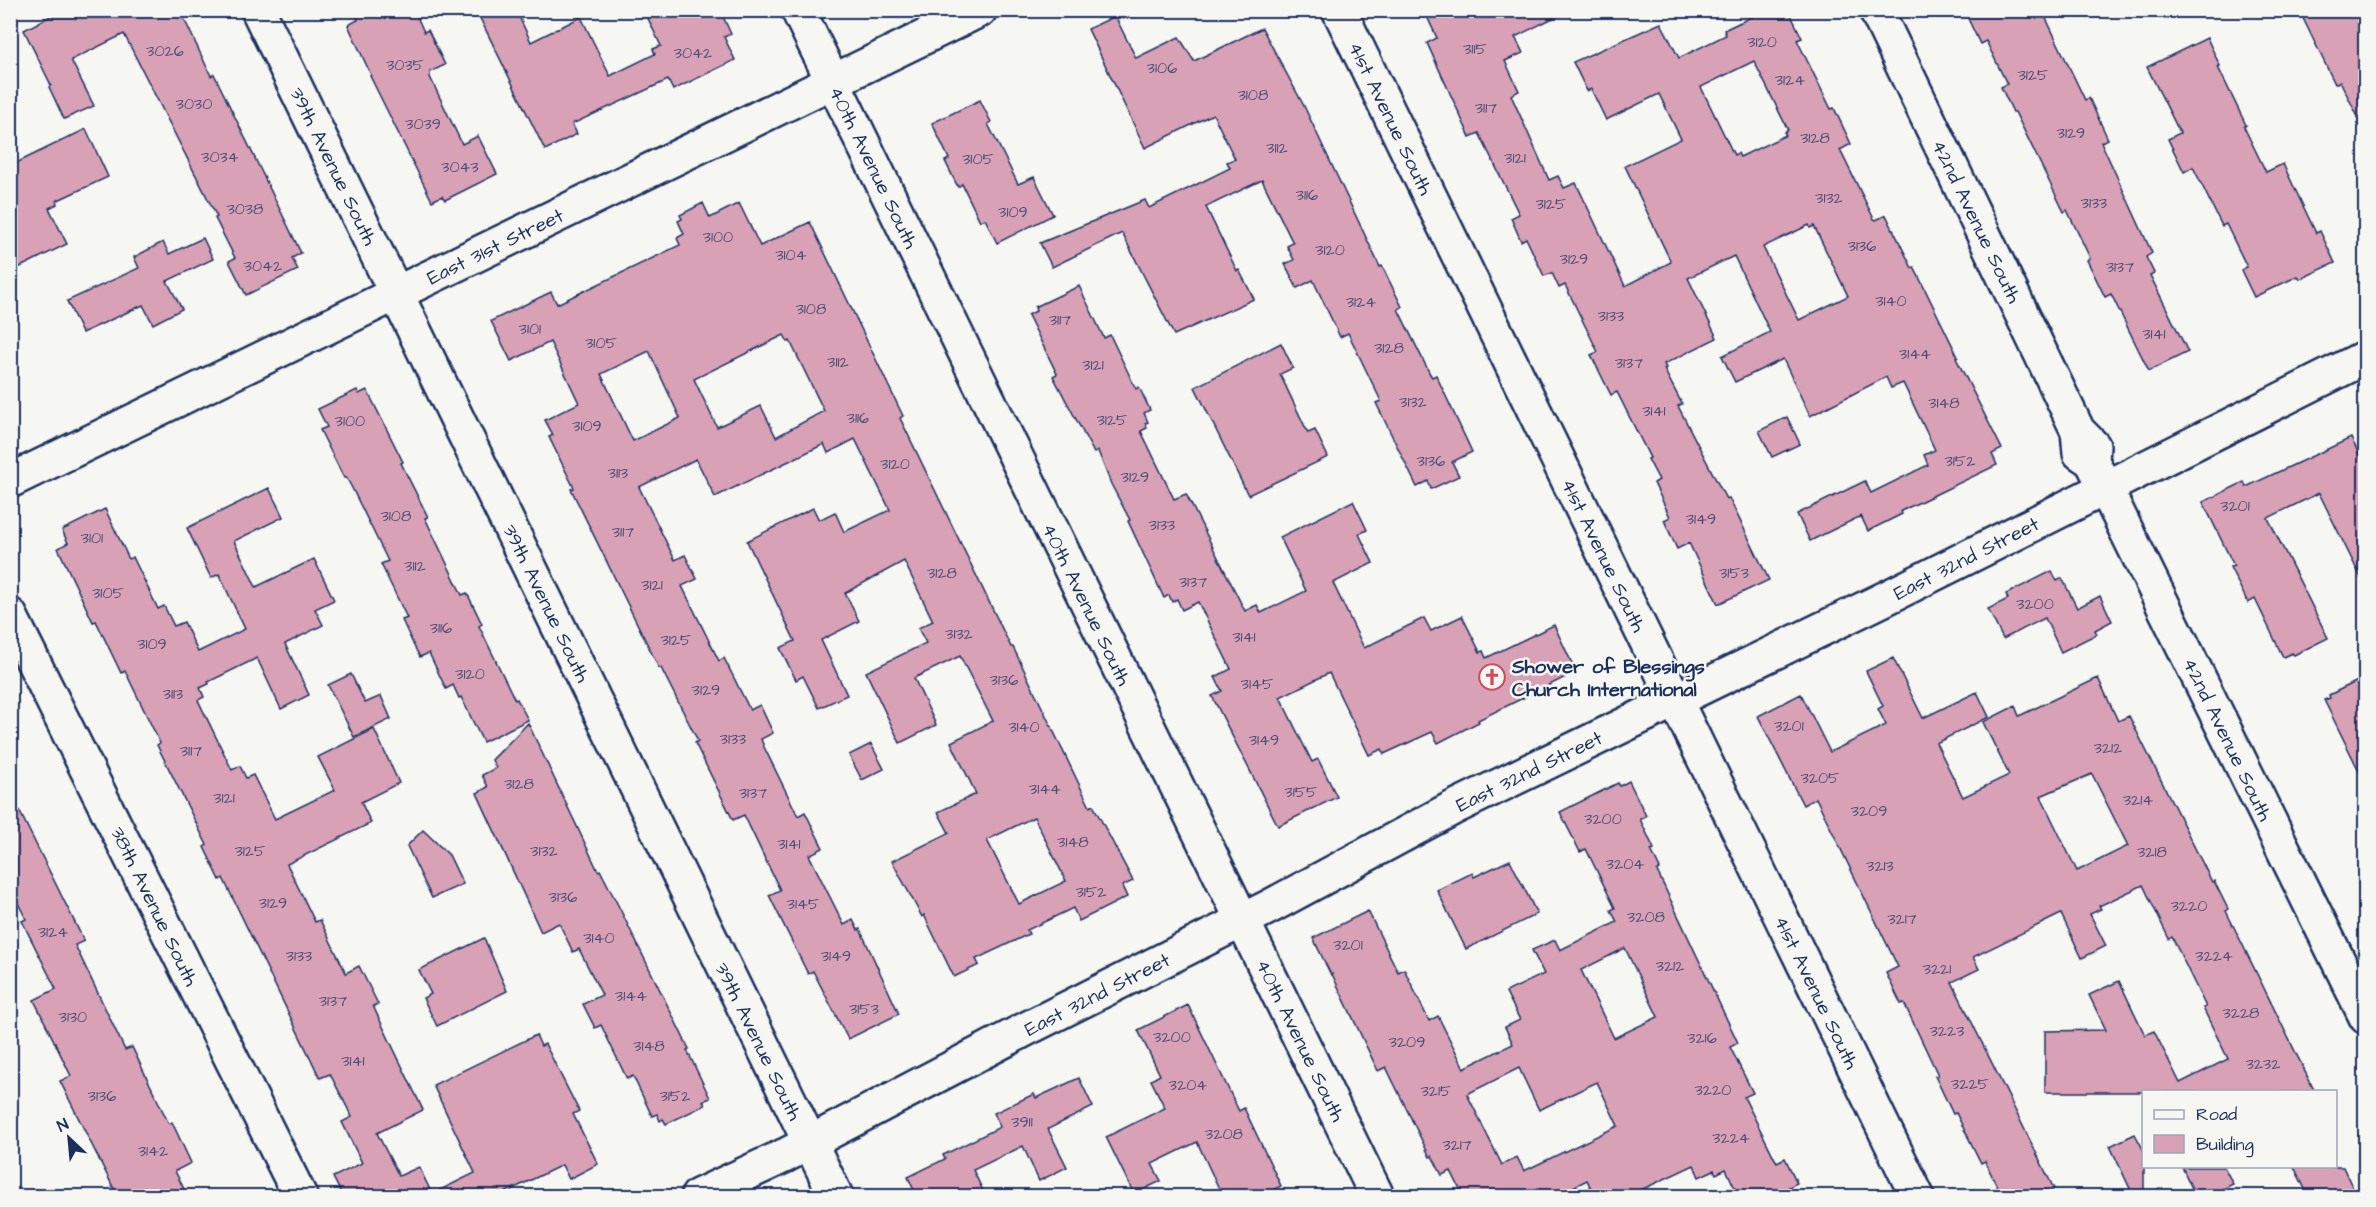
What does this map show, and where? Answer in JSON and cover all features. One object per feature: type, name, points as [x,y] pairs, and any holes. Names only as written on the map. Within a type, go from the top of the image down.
[{"type":"street","name":"39th Avenue South","points":[[258,10],[836,1197]]},
{"type":"street","name":"40th Avenue South","points":[[798,10],[1377,1197]]},
{"type":"street","name":"East 31st Street","points":[[10,481],[980,10]]},
{"type":"street","name":"41st Avenue South","points":[[1339,10],[1917,1197]]},
{"type":"street","name":"42nd Avenue South","points":[[1876,10],[2079,431],[2080,453],[2098,475],[2366,1017]]},
{"type":"street","name":"East 32nd Street","points":[[698,1197],[809,1143],[1013,1036],[1242,921],[1453,808],[1676,700],[2098,475],[2366,357]]},
{"type":"street","name":"38th Avenue South","points":[[10,615],[300,1197]]},
{"type":"building","points":[[62,10],[180,10],[211,76],[214,74],[301,253],[292,258],[298,270],[246,295],[229,261],[235,258],[215,218],[217,217],[124,34],[71,60],[94,106],[64,119],[49,87],[51,85],[24,30]]},
{"type":"building","points":[[353,10],[414,10],[424,32],[428,30],[445,65],[430,72],[430,77],[462,144],[478,136],[497,174],[445,200],[442,196],[432,201],[370,76],[348,25],[358,20]]},
{"type":"building","points":[[476,10],[516,10],[531,42],[581,17],[610,76],[655,54],[653,49],[661,46],[644,10],[720,10],[731,34],[724,37],[735,60],[673,90],[668,80],[572,124],[577,134],[545,150]]},
{"type":"building","points":[[1424,10],[1569,10],[1515,37],[1523,53],[1505,61],[1519,91],[1511,95],[1549,180],[1558,176],[1564,188],[1576,183],[1625,286],[1671,262],[1625,166],[1681,139],[1659,94],[1606,120],[1591,89],[1587,91],[1573,62],[1661,23],[1679,58],[1726,35],[1724,30],[1764,11],[1789,11],[1802,38],[1797,40],[1851,144],[1840,150],[1874,219],[1886,215],[1912,268],[1914,267],[1958,357],[1956,358],[2002,449],[1992,454],[1997,465],[1901,511],[1902,514],[1868,531],[1861,516],[1810,541],[1797,514],[1865,481],[1871,493],[1928,465],[1924,455],[1935,450],[1903,383],[1891,388],[1886,377],[1810,416],[1783,359],[1735,382],[1722,356],[1770,332],[1734,256],[1688,278],[1717,338],[1664,364],[1666,368],[1664,369],[1682,404],[1678,406],[1726,499],[1729,498],[1769,580],[1718,604],[1689,543],[1677,549],[1664,520],[1670,517],[1654,483],[1659,480],[1648,459],[1650,458],[1617,392],[1611,395],[1591,355],[1598,352],[1565,285],[1559,288],[1552,273],[1544,276],[1526,238],[1521,241],[1511,218],[1519,214],[1479,133],[1470,137],[1427,43],[1437,38]],"holes":[[[1754,61],[1788,130],[1784,132],[1786,135],[1740,157],[1738,153],[1734,155],[1701,87]],[[1809,225],[1810,228],[1814,226],[1848,296],[1799,320],[1763,247]]]},
{"type":"building","points":[[1964,10],[2042,10],[2085,100],[2089,98],[2108,139],[2101,142],[2152,253],[2146,257],[2154,273],[2150,275],[2188,352],[2149,371],[2111,294],[2105,297],[2087,260],[2090,258],[2067,210],[2064,212],[2013,112],[2001,87],[2007,84],[1986,41],[1980,44]]},
{"type":"building","points":[[2299,10],[2366,10],[2366,133],[2340,81],[2335,84]]},
{"type":"building","points":[[1115,16],[1136,58],[1179,37],[1194,61],[1262,28],[1304,106],[1380,267],[1382,266],[1402,307],[1398,309],[1430,374],[1432,377],[1436,375],[1472,452],[1452,462],[1459,476],[1431,489],[1428,481],[1417,487],[1376,403],[1381,401],[1348,333],[1340,337],[1313,280],[1297,288],[1285,264],[1294,260],[1287,246],[1293,243],[1262,180],[1206,207],[1237,271],[1239,270],[1254,299],[1174,335],[1122,233],[1052,267],[1040,243],[1145,200],[1149,208],[1230,168],[1227,162],[1235,159],[1213,114],[1145,148],[1088,29]]},
{"type":"building","points":[[2207,38],[2220,66],[2218,67],[2246,125],[2244,127],[2266,172],[2283,164],[2316,233],[2320,231],[2335,263],[2300,279],[2298,276],[2254,297],[2241,270],[2247,267],[2226,224],[2222,226],[2193,167],[2184,172],[2168,139],[2180,133],[2147,67]]},
{"type":"building","points":[[980,100],[991,122],[988,124],[1018,184],[1034,177],[1053,215],[997,243],[985,219],[980,221],[962,184],[958,187],[945,161],[949,159],[932,123]]},
{"type":"building","points":[[86,129],[108,177],[56,201],[57,204],[49,208],[67,244],[10,272],[10,166]]},
{"type":"building","points":[[703,203],[710,218],[739,203],[760,246],[810,222],[903,416],[900,418],[1011,647],[1090,807],[1093,805],[1133,881],[1122,886],[1127,897],[1079,921],[1073,908],[1027,930],[1029,934],[976,959],[979,965],[954,977],[924,915],[922,917],[892,861],[949,833],[938,812],[976,794],[951,742],[993,721],[960,656],[914,678],[936,725],[900,743],[866,672],[926,643],[918,628],[933,621],[904,561],[845,593],[859,621],[821,640],[847,695],[819,708],[803,676],[796,680],[780,648],[795,641],[747,541],[813,508],[819,520],[835,512],[844,532],[890,510],[855,439],[828,453],[824,444],[715,497],[696,459],[639,487],[675,560],[685,555],[697,579],[682,586],[719,661],[724,658],[750,710],[760,705],[773,733],[761,739],[764,747],[798,816],[805,812],[823,848],[809,855],[844,925],[853,920],[858,930],[860,929],[899,1014],[848,1039],[813,971],[808,974],[769,895],[780,890],[744,815],[733,820],[695,743],[698,741],[659,668],[571,489],[574,488],[549,437],[553,435],[545,420],[579,403],[550,342],[511,361],[491,321],[551,292],[557,304],[680,245],[677,238],[684,234],[678,221],[682,219],[680,215]],"holes":[[[784,335],[788,342],[790,341],[824,411],[776,437],[761,406],[717,427],[694,379]],[[649,351],[680,418],[633,441],[601,374]],[[1034,817],[1066,881],[1019,904],[987,840]]]},
{"type":"building","points":[[203,238],[213,259],[167,281],[182,309],[153,324],[143,305],[82,333],[67,301],[139,268],[134,257],[163,242],[169,254]]},
{"type":"building","points":[[1079,286],[1104,338],[1110,335],[1136,389],[1139,387],[1150,410],[1144,413],[1148,422],[1145,423],[1147,428],[1141,431],[1174,499],[1186,494],[1245,611],[1257,605],[1261,613],[1306,591],[1280,537],[1353,501],[1367,530],[1359,534],[1373,563],[1333,583],[1364,648],[1424,618],[1431,631],[1462,616],[1480,652],[1483,651],[1486,658],[1554,625],[1576,672],[1478,720],[1479,722],[1438,743],[1432,732],[1384,754],[1382,749],[1369,755],[1329,673],[1280,697],[1312,762],[1318,759],[1337,797],[1278,826],[1212,696],[1222,691],[1215,677],[1231,669],[1198,602],[1182,610],[1177,599],[1172,602],[1169,595],[1164,598],[1098,451],[1094,453],[1053,376],[1057,374],[1028,315],[1036,311],[1035,307]]},
{"type":"building","points":[[1281,343],[1293,368],[1280,374],[1308,433],[1315,430],[1328,457],[1248,495],[1195,387]]},
{"type":"building","points":[[357,390],[359,394],[367,390],[403,462],[401,463],[428,517],[425,518],[462,595],[467,593],[482,624],[479,626],[515,700],[517,699],[528,720],[483,742],[453,685],[446,689],[429,653],[420,657],[414,646],[402,620],[407,618],[381,564],[388,561],[320,430],[327,427],[318,409]]},
{"type":"building","points":[[1787,417],[1800,444],[1772,457],[1759,431]]},
{"type":"building","points":[[2351,438],[2366,468],[2366,588],[2319,493],[2268,518],[2328,638],[2294,655],[2292,653],[2283,657],[2255,599],[2248,603],[2230,567],[2234,566],[2203,502],[2244,482],[2246,487]]},
{"type":"building","points":[[269,488],[283,517],[234,541],[256,587],[314,559],[334,600],[315,609],[323,625],[285,644],[309,695],[281,709],[257,658],[208,682],[209,684],[200,688],[204,697],[198,700],[232,770],[240,766],[246,778],[253,775],[275,819],[335,790],[318,757],[374,729],[399,783],[361,802],[371,823],[287,864],[315,922],[320,920],[346,973],[359,966],[378,1004],[373,1006],[423,1110],[377,1133],[399,1176],[419,1167],[432,1194],[475,1173],[433,1085],[536,1035],[541,1046],[545,1044],[579,1111],[573,1114],[598,1164],[569,1179],[562,1165],[496,1197],[343,1197],[333,1177],[362,1163],[342,1122],[352,1117],[330,1074],[320,1078],[223,878],[220,880],[204,847],[207,845],[157,745],[160,743],[125,671],[121,673],[96,621],[93,622],[58,548],[68,543],[62,530],[105,509],[129,559],[133,557],[158,609],[164,606],[174,626],[184,622],[198,652],[245,629],[219,574],[211,578],[187,528]]},
{"type":"building","points":[[2052,571],[2057,581],[2062,578],[2077,608],[2100,596],[2112,621],[2095,630],[2097,634],[2061,652],[2045,618],[2003,639],[1988,609],[2008,599],[2006,594]]},
{"type":"building","points":[[1893,658],[1923,718],[1977,692],[1989,717],[1936,743],[1963,797],[2009,775],[1983,722],[2015,706],[2019,716],[2098,678],[2118,721],[2129,716],[2212,882],[2214,881],[2228,909],[2226,911],[2314,1090],[2045,1092],[2045,1031],[2106,1030],[2089,995],[2119,981],[2145,1035],[2154,1031],[2180,1083],[2228,1059],[2172,937],[2169,939],[2143,885],[2099,906],[2101,909],[2090,914],[2106,946],[2082,958],[2061,914],[1973,957],[1979,969],[1952,982],[2054,1189],[2038,1197],[2002,1197],[1985,1161],[1981,1163],[1956,1113],[1953,1114],[1935,1076],[1938,1075],[1904,1003],[1901,1004],[1886,973],[1898,967],[1816,798],[1803,805],[1758,716],[1801,694],[1830,752],[1886,725],[1878,709],[1883,706],[1866,671]],"holes":[[[2092,774],[2128,846],[2077,871],[2041,797]]]},
{"type":"building","points":[[351,674],[365,703],[381,696],[391,719],[354,737],[328,685]]},
{"type":"building","points":[[2366,677],[2366,785],[2324,700],[2330,698],[2329,695]]},
{"type":"building","points":[[528,723],[598,871],[600,870],[618,905],[689,1049],[687,1050],[710,1098],[703,1101],[705,1105],[666,1124],[663,1119],[660,1121],[657,1114],[652,1116],[633,1076],[627,1079],[601,1025],[595,1028],[583,1004],[602,995],[579,949],[573,952],[559,923],[541,932],[477,793],[488,787],[482,775],[496,768],[492,760]]},
{"type":"building","points":[[871,744],[884,769],[862,780],[849,755]]},
{"type":"building","points":[[1629,781],[1646,816],[1640,819],[1654,849],[1651,850],[1660,869],[1657,871],[1738,1043],[1730,1047],[1753,1093],[1744,1097],[1777,1162],[1785,1158],[1797,1183],[1789,1187],[1795,1197],[1739,1197],[1726,1169],[1716,1174],[1714,1170],[1699,1177],[1694,1165],[1626,1197],[1595,1197],[1587,1180],[1553,1197],[1464,1197],[1451,1171],[1442,1175],[1432,1156],[1430,1157],[1386,1067],[1378,1071],[1313,938],[1368,911],[1398,972],[1404,969],[1429,1021],[1438,1016],[1464,1068],[1513,1044],[1505,1027],[1520,1020],[1506,992],[1544,974],[1532,950],[1555,940],[1560,950],[1617,922],[1611,910],[1615,908],[1586,849],[1580,852],[1560,812],[1618,783],[1620,786]],"holes":[[[1625,948],[1658,1017],[1614,1038],[1581,970]],[[1519,1068],[1539,1110],[1597,1082],[1618,1126],[1524,1171],[1517,1157],[1502,1165],[1467,1094]]]},
{"type":"building","points":[[10,792],[84,941],[75,945],[125,1050],[132,1047],[169,1124],[172,1122],[191,1163],[175,1171],[188,1197],[118,1197],[60,1081],[71,1076],[34,1000],[56,989],[22,921],[26,919],[10,887]]},
{"type":"building","points":[[423,830],[449,855],[463,884],[432,898],[407,846]]},
{"type":"building","points":[[1510,860],[1537,914],[1466,949],[1437,890],[1472,873],[1474,877]]},
{"type":"building","points":[[484,938],[507,991],[437,1026],[423,998],[431,994],[419,970]]},
{"type":"building","points":[[1188,1005],[1239,1111],[1244,1108],[1281,1186],[1258,1197],[1223,1197],[1197,1142],[1152,1164],[1161,1181],[1134,1194],[1106,1137],[1165,1108],[1151,1080],[1160,1075],[1138,1030]]},
{"type":"building","points":[[1079,1078],[1093,1107],[1048,1129],[1067,1167],[1039,1181],[1023,1146],[973,1170],[986,1197],[917,1197],[908,1177],[945,1159],[943,1155],[1000,1127],[994,1113],[1034,1094],[1036,1098]]},
{"type":"building","points":[[2135,1134],[2142,1147],[2144,1197],[2134,1197],[2110,1146]]},
{"type":"building","points":[[2343,1167],[2357,1197],[2309,1197],[2294,1168]]},
{"type":"building","points":[[2182,1168],[2225,1168],[2233,1184],[2207,1197],[2196,1197]]},
{"type":"place","name":"Shower of Blessings Church International","points":[[1492,677]]}]
